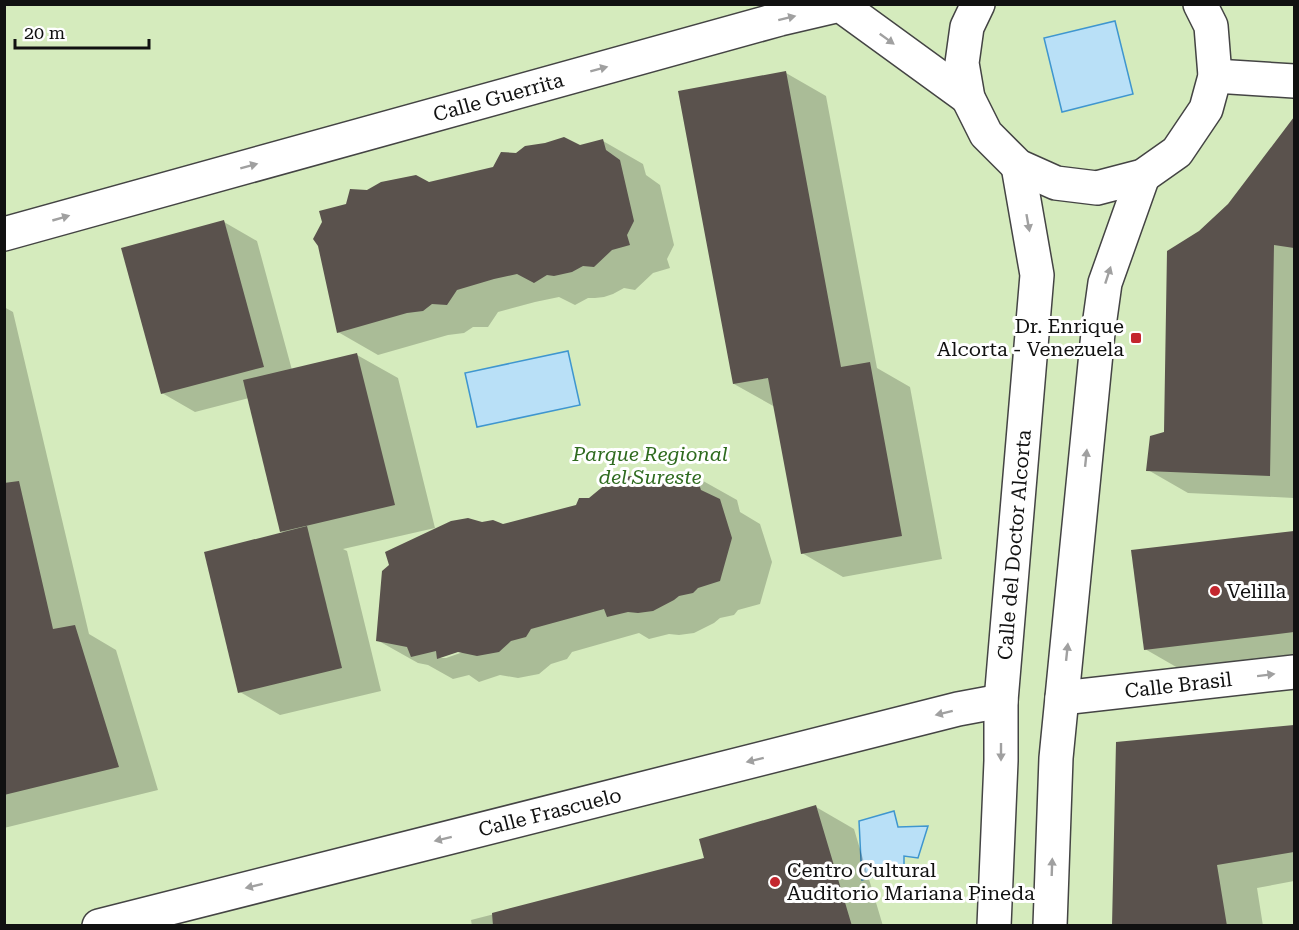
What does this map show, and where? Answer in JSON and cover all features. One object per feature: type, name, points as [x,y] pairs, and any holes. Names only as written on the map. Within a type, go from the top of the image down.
[{"type":"street","points":[[978,4],[967,27],[962,63],[968,98],[986,134],[1018,166],[1056,183],[1097,188],[1143,176],[1177,152],[1206,109],[1215,76],[1211,27],[1200,4]]},
{"type":"street","name":"Calle Guerrita","points":[[4,234],[768,22],[840,5],[968,98]]},
{"type":"street","points":[[1215,76],[1294,81]]},
{"type":"street","name":"Calle del Doctor Alcorta","points":[[994,926],[1001,761],[1001,701],[1037,275],[1018,166]]},
{"type":"street","points":[[1050,926],[1056,758],[1097,345],[1105,283],[1143,176]]},
{"type":"street","name":"Calle Brasil","points":[[1062,698],[1294,672]]},
{"type":"street","name":"Calle Frascuelo","points":[[99,926],[958,709],[1001,701]]},
{"type":"green space","name":"Parque Regional del Sureste","points":[[5,5],[1294,5],[1294,925],[5,926]]},
{"type":"water","points":[[1115,21],[1133,94],[1062,112],[1044,38]]},
{"type":"water","points":[[568,351],[580,405],[477,427],[465,373]]},
{"type":"water","points":[[894,811],[898,827],[928,826],[918,858],[904,856],[904,868],[862,880],[859,821]]},
{"type":"building","points":[[786,71],[841,367],[870,362],[902,536],[801,554],[768,378],[733,384],[678,91]]},
{"type":"building","points":[[1294,117],[1294,248],[1274,245],[1270,476],[1146,471],[1150,436],[1164,432],[1167,251],[1199,231],[1228,204]]},
{"type":"building","points":[[564,137],[580,145],[603,139],[606,150],[620,160],[634,221],[627,235],[630,245],[612,250],[594,267],[583,266],[572,272],[554,276],[547,275],[534,283],[517,274],[494,279],[457,290],[447,305],[432,304],[423,311],[407,313],[337,333],[318,246],[313,239],[322,222],[319,211],[346,204],[350,189],[367,190],[381,182],[416,175],[429,182],[493,167],[501,152],[516,153],[525,146]]},
{"type":"building","points":[[224,220],[264,367],[161,394],[121,248]]},
{"type":"building","points":[[357,353],[395,505],[280,532],[243,380]]},
{"type":"building","points":[[696,475],[701,490],[720,499],[732,538],[720,581],[698,588],[693,593],[679,596],[653,611],[628,612],[607,617],[604,609],[531,629],[526,637],[511,641],[499,652],[477,656],[458,652],[437,659],[436,651],[411,657],[407,647],[376,641],[382,571],[389,565],[385,552],[451,521],[468,518],[482,522],[493,520],[503,524],[576,505],[579,498],[589,498],[612,479],[631,476],[649,481],[666,476],[672,481]]},
{"type":"building","points":[[19,481],[53,629],[75,625],[119,767],[4,795],[4,483]]},
{"type":"building","points":[[307,526],[342,668],[238,693],[204,552]]},
{"type":"building","name":"Velilla","points":[[1294,531],[1294,632],[1144,650],[1131,550]]},
{"type":"building","points":[[1294,725],[1294,852],[1217,865],[1227,926],[1112,926],[1116,742]]},
{"type":"building","points":[[816,805],[852,926],[493,926],[492,913],[704,858],[699,839]]},
{"type":"place","name":"Dr. Enrique Alcorta - Venezuela","points":[[1136,338]]},
{"type":"place","name":"Velilla","points":[[1215,591]]},
{"type":"place","name":"Centro Cultural Auditorio Mariana Pineda","points":[[775,882]]}]
